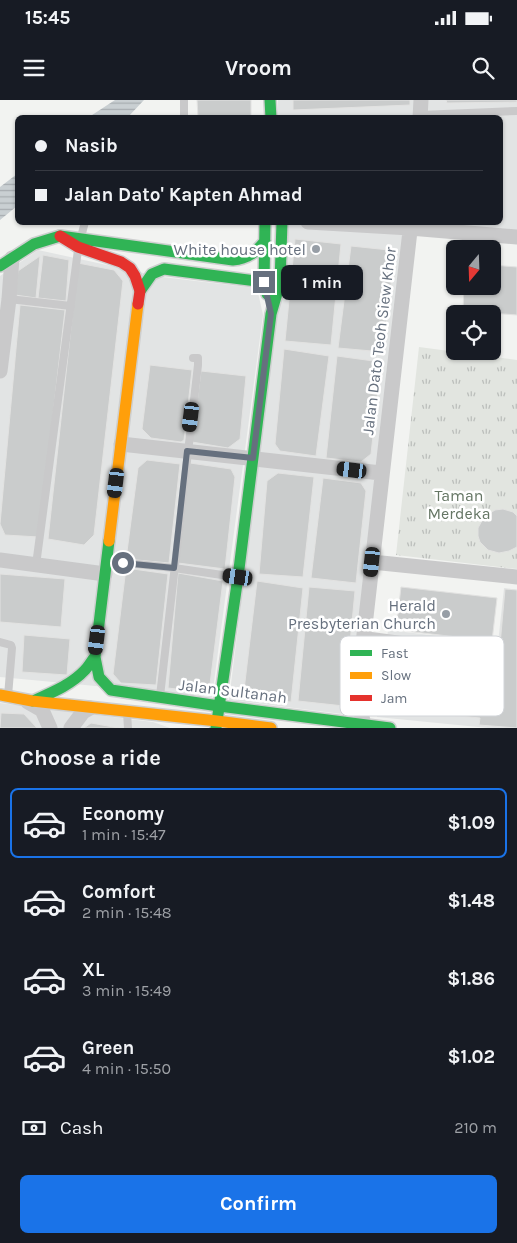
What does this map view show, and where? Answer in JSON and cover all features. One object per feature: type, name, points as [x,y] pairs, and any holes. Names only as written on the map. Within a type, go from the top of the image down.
[{"type":"street","points":[[270,100],[271,115]]},
{"type":"street","points":[[265,225],[264,282],[271,314]]},
{"type":"street","points":[[217,724],[238,577],[271,314],[280,283],[282,225]]},
{"type":"street","points":[[410,225],[517,237]]},
{"type":"street","name":"Jalan Dato Teoh Siew Khor","points":[[364,635],[410,225]]},
{"type":"street","points":[[0,371],[8,299],[6,262],[34,244],[60,236],[79,243],[130,268],[135,276],[140,292],[94,657],[85,670],[72,681],[56,690],[16,698]]},
{"type":"street","points":[[79,243],[234,260],[246,259],[265,241]]},
{"type":"street","points":[[140,292],[152,273],[164,269],[264,282]]},
{"type":"street","points":[[121,444],[381,473]]},
{"type":"street","points":[[0,560],[36,565],[106,567]]},
{"type":"street","points":[[372,562],[517,577]]},
{"type":"street","name":"Jalan Sultanah","points":[[94,657],[99,677],[111,690],[337,724],[390,728]]},
{"type":"street","points":[[16,698],[42,710],[50,728]]},
{"type":"street","name":"Jalan Sultanah","points":[[16,698],[217,724],[270,728]]},
{"type":"street","points":[[71,728],[84,712],[90,708]]},
{"type":"street","points":[[132,712],[182,728]]},
{"type":"lane","points":[[184,100],[184,115]]},
{"type":"lane","points":[[420,111],[517,112]]},
{"type":"lane","points":[[36,565],[79,243],[84,225]]},
{"type":"lane","points":[[8,299],[71,306]]},
{"type":"lane","points":[[160,698],[198,358],[193,358]]},
{"type":"lane","points":[[106,567],[174,568],[238,577]]},
{"type":"lane","points":[[364,635],[372,636]]},
{"type":"lane","points":[[0,642],[11,645],[12,648],[16,698]]},
{"type":"lane","points":[[128,728],[132,712]]},
{"type":"shaded area","points":[[115,100],[144,100],[130,115],[92,115]]},
{"type":"shaded area","points":[[278,100],[517,100],[517,232],[440,225],[503,225],[503,115],[278,115]]},
{"type":"shaded area","points":[[15,176],[15,208],[0,220],[0,187]]},
{"type":"shaded area","points":[[288,225],[415,225],[367,636],[340,636],[340,714],[229,700]]},
{"type":"shaded area","points":[[38,250],[162,277],[257,288],[263,315],[212,697],[0,677],[0,276]]},
{"type":"shaded area","points":[[504,588],[517,590],[517,728],[488,728],[377,717],[504,716],[504,636],[499,636]]},
{"type":"shaded area","points":[[388,630],[439,636],[387,636]]},
{"type":"shaded area","points":[[0,703],[153,722],[170,728],[0,728]]},
{"type":"green space","name":"Taman Merdeka","points":[[419,347],[446,351],[446,360],[501,360],[501,358],[517,360],[517,569],[396,555]]},
{"type":"building","points":[[197,100],[251,100],[251,115],[198,115]]},
{"type":"building","points":[[293,100],[410,100],[410,105],[293,110]]},
{"type":"building","points":[[446,100],[517,100],[517,102],[447,103]]},
{"type":"building","points":[[295,239],[341,244],[331,345],[285,341]]},
{"type":"building","points":[[351,246],[389,250],[394,258],[383,352],[338,348]]},
{"type":"building","points":[[43,255],[69,260],[66,301],[38,298]]},
{"type":"building","points":[[40,256],[36,298],[15,295],[18,271]]},
{"type":"building","points":[[78,263],[114,270],[123,281],[94,535],[84,545],[48,539]]},
{"type":"building","points":[[501,266],[517,267],[517,315],[501,314],[501,305],[463,305],[464,295],[501,295]]},
{"type":"building","points":[[20,305],[65,310],[39,537],[5,535],[0,524]]},
{"type":"building","points":[[284,349],[329,356],[316,456],[280,451],[275,444]]},
{"type":"building","points":[[337,356],[381,362],[371,454],[361,462],[326,458]]},
{"type":"building","points":[[150,365],[192,370],[184,440],[181,442],[151,438],[142,429]]},
{"type":"building","points":[[201,371],[246,376],[240,439],[228,448],[192,442]]},
{"type":"building","points":[[147,460],[180,464],[169,563],[126,559],[138,468]]},
{"type":"building","points":[[190,463],[231,469],[235,477],[225,569],[178,563]]},
{"type":"building","points":[[278,473],[314,477],[303,577],[259,574],[267,481]]},
{"type":"building","points":[[323,478],[361,483],[366,491],[356,583],[311,578]]},
{"type":"building","points":[[503,509],[513,512],[517,516],[517,547],[499,553],[488,550],[480,542],[478,528],[484,517],[495,510]]},
{"type":"building","points":[[126,568],[168,574],[156,685],[121,683],[113,674]]},
{"type":"building","points":[[178,573],[223,581],[210,684],[201,692],[168,688]]},
{"type":"building","points":[[0,574],[65,579],[61,627],[0,622]]},
{"type":"building","points":[[257,581],[303,588],[291,702],[252,698],[244,690]]},
{"type":"building","points":[[309,587],[355,591],[351,636],[340,636],[340,706],[298,701]]},
{"type":"building","name":"Herald Presbyterian Church","points":[[401,587],[497,598],[493,636],[448,636],[396,630]]},
{"type":"building","points":[[505,589],[517,590],[517,728],[479,725],[480,718],[460,716],[504,716],[504,636],[501,636]]},
{"type":"building","points":[[24,635],[70,639],[67,675],[22,672]]},
{"type":"building","points":[[1,713],[24,714],[37,728],[0,728]]},
{"type":"building","points":[[91,723],[119,728],[84,728]]},
{"type":"traffic: fast","points":[[270,100],[271,115]]},
{"type":"traffic: fast","points":[[265,225],[264,282],[267,294]]},
{"type":"traffic: fast","points":[[216,728],[238,577],[271,314],[280,283],[282,225]]},
{"type":"traffic: fast","points":[[0,266],[34,244],[60,236],[233,260],[251,254],[265,241]]},
{"type":"traffic: fast","points":[[140,291],[152,274],[164,269],[264,282]]},
{"type":"traffic: fast","points":[[109,541],[95,657],[99,677],[111,690],[390,728]]},
{"type":"traffic: fast","points":[[33,701],[74,680],[95,657]]},
{"type":"traffic: slow","points":[[109,541],[138,304]]},
{"type":"traffic: slow","points":[[0,695],[32,701],[271,728]]},
{"type":"traffic: jam","points":[[60,236],[78,247],[121,262],[130,268],[140,291],[138,304]]},
{"type":"place","name":"White house hotel","points":[[316,249]]},
{"type":"place","name":"Herald Presbyterian Church","points":[[446,614]]},
{"type":"route","points":[[123,563],[174,568],[187,451],[253,458],[271,314],[264,282]]}]
